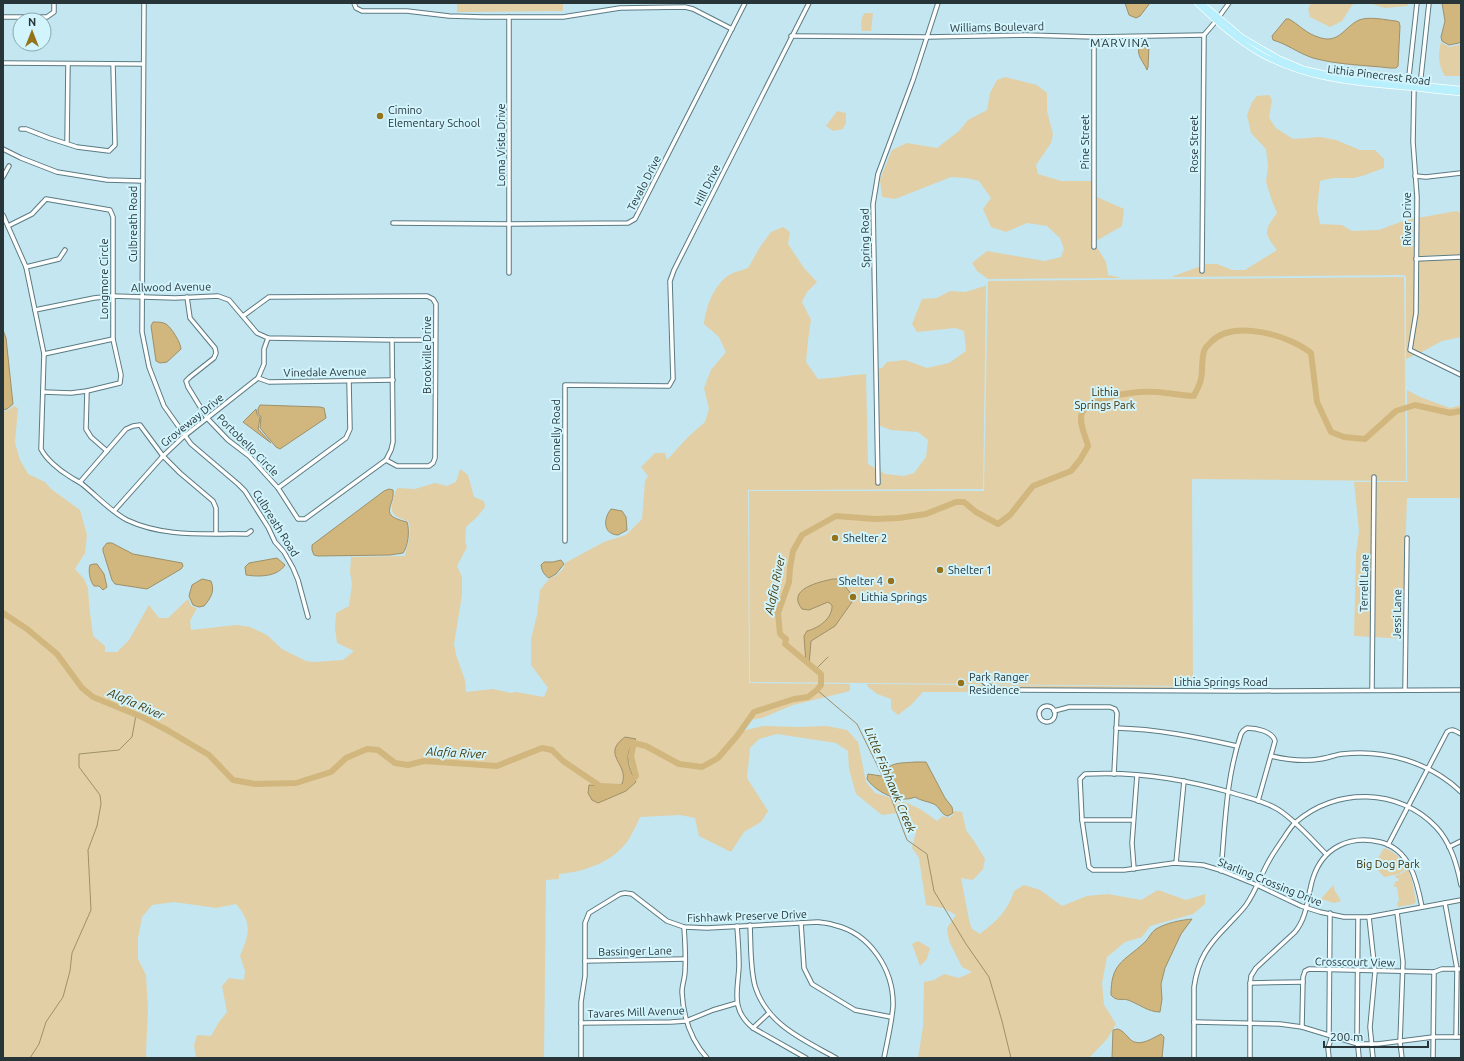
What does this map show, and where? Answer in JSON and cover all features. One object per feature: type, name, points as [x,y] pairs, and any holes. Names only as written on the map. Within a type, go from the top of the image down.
[{"type":"main road","name":"Lithia Pinecrest Road","points":[[1197,3],[1251,48],[1273,60],[1297,70],[1337,80],[1418,87],[1461,93]]},
{"type":"main road","name":"Lithia Pinecrest Road","points":[[1202,3],[1217,20]]},
{"type":"main road","name":"Lithia Pinecrest Road","points":[[1418,87],[1461,89]]},
{"type":"street","points":[[3,17],[47,17],[54,12],[54,3]]},
{"type":"street","name":"Culbreath Road","points":[[144,3],[142,332],[148,367],[164,406],[185,436],[203,455],[238,484],[250,499],[268,527],[275,542],[284,552],[294,568],[308,617]]},
{"type":"street","points":[[354,3],[356,8],[362,11],[407,11],[449,16],[509,17],[563,17],[620,8],[685,7],[693,9],[732,29]]},
{"type":"street","name":"Tevalo Drive","points":[[394,223],[628,223],[635,219],[745,3]]},
{"type":"street","name":"Hill Drive","points":[[669,386],[673,379],[670,281],[808,3]]},
{"type":"street","name":"Spring Road","points":[[878,483],[873,204],[878,174],[938,3]]},
{"type":"street","points":[[1204,35],[1229,3]]},
{"type":"street","points":[[1408,86],[1417,3]]},
{"type":"street","name":"River Drive","points":[[1429,3],[1418,87],[1413,142],[1417,197],[1416,313],[1410,350],[1461,375]]},
{"type":"street","name":"Loma Vista Drive","points":[[509,17],[509,273]]},
{"type":"street","name":"Williams Boulevard","points":[[791,36],[927,37],[1026,35],[1094,37],[1204,35]]},
{"type":"street","name":"Rose Street","points":[[1202,271],[1204,35]]},
{"type":"street","name":"Pine Street","points":[[1094,37],[1094,247]]},
{"type":"street","points":[[3,63],[143,64]]},
{"type":"street","points":[[67,143],[68,64]]},
{"type":"street","points":[[21,130],[26,129],[78,147],[109,151],[115,145],[114,64]]},
{"type":"street","points":[[3,149],[21,158],[57,172],[107,180],[143,181]]},
{"type":"street","points":[[3,177],[9,166]]},
{"type":"street","points":[[1415,176],[1436,176],[1461,173]]},
{"type":"street","name":"Longmore Circle","points":[[8,226],[32,214],[46,199],[110,210],[113,217],[113,339],[121,375],[120,383],[71,393],[43,392]]},
{"type":"street","points":[[3,215],[26,267],[44,354],[41,449],[44,456],[68,476],[80,482],[114,511],[132,522],[161,531],[180,534],[247,534],[251,531]]},
{"type":"street","points":[[26,267],[59,259],[65,250]]},
{"type":"street","points":[[1416,258],[1461,257]]},
{"type":"street","name":"Allwood Avenue","points":[[35,310],[94,298],[112,296],[142,298],[218,296],[229,300],[257,332],[268,338]]},
{"type":"street","name":"Brookville Drive","points":[[243,316],[269,297],[427,296],[433,299],[436,304],[435,458],[433,463],[429,466],[397,466],[386,460]]},
{"type":"street","name":"Portobello Circle","points":[[187,297],[190,318],[215,348],[216,353],[214,358],[186,381],[188,387],[207,418],[228,440],[249,456],[278,488],[298,519],[305,519],[386,460]]},
{"type":"street","points":[[258,378],[264,364],[264,349],[268,338],[436,340]]},
{"type":"street","points":[[44,354],[113,339]]},
{"type":"street","points":[[386,460],[393,442],[392,340]]},
{"type":"street","name":"Groveway Drive","points":[[114,511],[163,456],[185,436],[258,378]]},
{"type":"street","name":"Vinedale Avenue","points":[[258,378],[269,382],[392,380]]},
{"type":"street","points":[[278,488],[346,438],[350,429],[349,381]]},
{"type":"street","name":"Donnelly Road","points":[[565,541],[565,385],[669,386]]},
{"type":"street","points":[[87,390],[86,429],[91,437],[107,452]]},
{"type":"street","points":[[80,482],[126,429],[140,425],[163,456],[180,473],[213,501],[216,508],[216,533]]},
{"type":"street","name":"Terrell Lane","points":[[1372,690],[1374,477]]},
{"type":"street","name":"Jessi Lane","points":[[1405,690],[1407,538]]},
{"type":"street","name":"Lithia Springs Road","points":[[984,682],[994,690],[1461,690]]},
{"type":"street","points":[[1043,706],[1050,706],[1054,711],[1054,717],[1049,722],[1044,722],[1039,717],[1039,711],[1043,706]]},
{"type":"street","points":[[1054,711],[1069,707],[1110,707],[1115,709],[1117,713],[1114,774]]},
{"type":"street","points":[[1116,728],[1171,732],[1196,736],[1237,746]]},
{"type":"street","points":[[1221,871],[1228,792],[1237,746],[1242,732],[1245,729],[1254,729],[1270,734],[1273,736],[1275,741],[1258,800]]},
{"type":"street","points":[[1388,845],[1447,732],[1450,730],[1455,730],[1461,734]]},
{"type":"street","points":[[1271,756],[1289,760],[1304,760],[1322,759],[1341,754],[1378,754],[1419,764],[1428,768],[1449,780],[1461,792]]},
{"type":"street","name":"Starling Crossing Drive","points":[[1326,854],[1295,822],[1275,808],[1258,800],[1184,780],[1137,774],[1085,774],[1080,779],[1082,820],[1088,867],[1093,870],[1134,869],[1176,863],[1203,865],[1257,885],[1307,908],[1330,914],[1358,918],[1461,900]]},
{"type":"street","points":[[1134,869],[1132,843],[1137,774]]},
{"type":"street","points":[[1176,863],[1184,780]]},
{"type":"street","points":[[1194,1058],[1195,976],[1204,951],[1242,910],[1270,859],[1295,822],[1316,807],[1337,800],[1357,796],[1375,797],[1393,801],[1408,807],[1426,818],[1436,828],[1449,847],[1461,885]]},
{"type":"street","points":[[1082,820],[1133,820]]},
{"type":"street","points":[[1250,1058],[1251,976],[1256,968],[1297,929],[1302,922],[1307,908],[1313,877],[1326,854],[1338,845],[1353,840],[1368,840],[1388,845],[1405,858],[1413,870],[1422,907]]},
{"type":"street","points":[[1449,847],[1461,841]]},
{"type":"street","name":"Fishhawk Preserve Drive","points":[[581,1058],[581,1002],[585,976],[585,923],[587,916],[592,911],[620,894],[625,893],[632,894],[667,921],[684,927],[694,928],[818,922],[846,929],[858,936],[872,948],[883,964],[890,981],[893,1008],[884,1058]]},
{"type":"street","points":[[1444,903],[1459,969],[1456,1037]]},
{"type":"street","points":[[1397,912],[1403,972],[1400,1042],[1402,1058]]},
{"type":"street","points":[[1329,1058],[1330,914]]},
{"type":"street","points":[[1369,917],[1374,972],[1370,1027],[1373,1058]]},
{"type":"street","points":[[1358,918],[1359,1058]]},
{"type":"street","points":[[801,923],[804,968],[812,984],[855,1010],[891,1017]]},
{"type":"street","points":[[750,925],[755,986],[769,1013],[793,1034],[836,1058]]},
{"type":"street","points":[[737,926],[739,967],[736,1003],[738,1010],[747,1023],[753,1028],[806,1058]]},
{"type":"street","points":[[684,927],[686,959],[682,993],[686,1021],[698,1047],[707,1058]]},
{"type":"street","name":"Bassinger Lane","points":[[585,961],[686,959]]},
{"type":"street","name":"Crosscourt View","points":[[1302,982],[1305,971],[1309,970],[1434,972],[1442,969],[1459,969]]},
{"type":"street","points":[[1433,1058],[1434,972]]},
{"type":"street","points":[[1250,982],[1302,982],[1302,1027]]},
{"type":"street","name":"Tavares Mill Avenue","points":[[581,1023],[686,1021],[713,1010],[736,1003]]},
{"type":"street","points":[[753,1028],[769,1013]]},
{"type":"street","points":[[1194,1022],[1250,1022],[1280,1024],[1302,1027],[1358,1044],[1372,1045],[1433,1037],[1461,1037]]},
{"type":"green space","points":[[457,3],[563,3],[563,11],[457,12]]},
{"type":"green space","points":[[1311,3],[1360,3],[1352,5],[1342,21],[1330,27],[1310,17],[1308,9]]},
{"type":"green space","points":[[1369,3],[1409,3],[1407,6],[1385,8]]},
{"type":"green space","points":[[865,13],[873,13],[871,31],[862,31],[861,24]]},
{"type":"green space","points":[[1441,42],[1449,47],[1459,45],[1461,43],[1461,76],[1445,76],[1439,59]]},
{"type":"green space","points":[[1005,77],[1037,85],[1047,93],[1047,111],[1053,134],[1051,143],[1036,165],[1038,174],[1061,181],[1092,181],[1093,249],[1096,249],[1096,246],[1106,262],[1108,275],[1122,278],[988,279],[977,271],[972,263],[987,251],[1044,261],[1061,257],[1064,249],[1060,238],[1047,226],[1027,223],[1006,232],[991,227],[983,209],[991,198],[979,181],[967,178],[951,177],[895,199],[882,197],[880,179],[892,150],[907,143],[937,148],[959,131],[968,120],[987,110],[990,93],[997,80]]},
{"type":"green space","points":[[1269,95],[1272,100],[1269,118],[1276,128],[1293,139],[1320,137],[1336,140],[1360,150],[1375,150],[1384,159],[1384,168],[1362,176],[1354,178],[1333,178],[1320,181],[1317,209],[1320,224],[1342,225],[1352,231],[1379,230],[1414,218],[1415,313],[1408,350],[1415,355],[1406,359],[1406,277],[1404,275],[1171,277],[1201,266],[1201,273],[1204,273],[1205,264],[1217,264],[1232,270],[1245,270],[1277,250],[1267,235],[1268,228],[1277,213],[1266,182],[1268,166],[1266,149],[1251,133],[1247,115],[1252,102],[1257,96]]},
{"type":"green space","points":[[837,111],[846,113],[846,123],[843,129],[833,131],[826,126]]},
{"type":"green space","points":[[1096,182],[1097,197],[1124,209],[1122,226],[1096,241]]},
{"type":"green space","points":[[1456,211],[1461,213],[1461,255],[1418,256],[1418,218]]},
{"type":"green space","points":[[783,227],[790,232],[788,244],[804,268],[817,282],[807,292],[802,302],[811,320],[806,362],[818,379],[866,374],[868,464],[875,468],[876,485],[879,485],[879,470],[885,474],[904,476],[914,473],[926,457],[928,440],[918,432],[891,430],[878,425],[877,369],[882,368],[887,362],[905,360],[927,368],[949,363],[966,351],[964,331],[955,328],[917,332],[912,324],[922,299],[937,298],[950,291],[965,292],[985,286],[986,284],[983,489],[748,490],[749,683],[850,684],[850,691],[793,705],[762,718],[743,721],[742,731],[763,726],[827,726],[847,730],[858,742],[866,782],[875,793],[907,803],[920,809],[937,821],[943,816],[949,818],[954,814],[954,811],[962,812],[966,830],[985,859],[983,869],[973,880],[961,878],[972,929],[980,934],[1004,911],[1014,891],[1024,885],[1040,890],[1062,906],[1087,896],[1108,894],[1141,900],[1158,890],[1186,900],[1205,894],[1205,904],[1193,914],[1150,926],[1142,937],[1125,942],[1107,957],[1102,983],[1104,1005],[1116,1024],[1107,1039],[1089,1058],[918,1058],[923,1027],[924,982],[934,980],[944,974],[959,978],[972,972],[962,967],[949,941],[947,928],[956,915],[943,908],[926,905],[919,858],[912,848],[916,831],[910,816],[897,813],[882,815],[856,794],[849,769],[848,751],[836,743],[777,734],[759,739],[750,748],[747,778],[768,811],[761,822],[744,832],[731,852],[699,836],[695,818],[680,815],[640,817],[629,839],[623,847],[607,860],[578,871],[559,874],[559,879],[546,880],[544,1058],[196,1058],[194,1045],[197,1035],[211,1036],[227,1012],[222,986],[229,978],[244,980],[245,971],[240,956],[246,941],[248,929],[245,917],[236,904],[216,908],[174,902],[152,905],[142,917],[138,938],[138,959],[146,975],[148,1009],[147,1058],[3,1058],[3,412],[13,406],[18,408],[15,443],[20,460],[28,474],[45,482],[51,489],[80,510],[87,535],[85,553],[75,569],[84,579],[88,588],[93,636],[105,646],[105,652],[117,652],[129,640],[149,605],[159,618],[168,618],[188,599],[191,606],[197,608],[190,621],[191,630],[236,625],[250,627],[267,635],[282,649],[306,661],[314,662],[343,660],[354,651],[337,643],[335,628],[336,613],[349,606],[352,584],[350,572],[351,557],[405,556],[410,530],[408,521],[393,513],[392,507],[396,490],[398,488],[415,489],[435,483],[447,486],[456,482],[460,469],[468,475],[474,497],[484,501],[485,507],[466,527],[465,542],[467,547],[457,566],[462,577],[462,595],[454,644],[456,655],[465,680],[466,692],[493,689],[544,697],[548,688],[531,665],[531,639],[537,615],[540,590],[549,579],[557,575],[563,569],[565,563],[604,542],[626,535],[642,519],[645,481],[648,476],[641,467],[655,453],[665,453],[667,460],[688,437],[705,422],[709,409],[704,388],[711,370],[726,352],[719,337],[704,324],[709,302],[716,288],[721,282],[733,273],[748,268],[771,232]],"holes":[[[625,737],[636,739],[630,746],[628,756],[629,765],[635,782],[626,791],[598,802],[592,800],[601,787],[612,787],[622,784],[623,773],[618,762]]]},
{"type":"green space","points":[[1461,259],[1461,337],[1442,341],[1420,353],[1412,348],[1417,315],[1418,260]]},
{"type":"green space","name":"Lithia Springs Park","points":[[1404,277],[1406,481],[1192,479],[1193,686],[750,682],[749,491],[984,491],[988,281]]},
{"type":"green space","points":[[1407,390],[1420,397],[1450,408],[1461,405],[1461,498],[1407,498],[1402,639],[1374,637],[1376,482],[1407,482]]},
{"type":"green space","points":[[1354,482],[1372,482],[1371,637],[1354,636],[1356,554],[1359,531]]},
{"type":"green space","points":[[867,684],[985,685],[994,692],[923,692],[911,705],[898,715],[891,709],[891,699],[877,694],[867,686]]},
{"type":"green space","points":[[992,685],[1191,687],[1191,689],[994,688]]},
{"type":"green space","name":"Big Dog Park","points":[[1384,848],[1397,856],[1407,868],[1399,874],[1384,877],[1374,865]]},
{"type":"green space","points":[[1408,869],[1412,880],[1416,902],[1414,904],[1398,907],[1397,903],[1399,901],[1397,887],[1394,887],[1394,885],[1396,881],[1399,881],[1395,876]]},
{"type":"green space","points":[[1333,885],[1341,901],[1334,903],[1321,899]]},
{"type":"green space","points":[[918,941],[930,948],[927,959],[920,966],[912,944]]},
{"type":"water","points":[[1125,3],[1150,3],[1140,16],[1136,18],[1129,15]]},
{"type":"water","points":[[1442,3],[1461,3],[1461,41],[1459,43],[1449,45],[1442,41],[1441,37],[1445,21]]},
{"type":"water","points":[[1368,18],[1399,22],[1398,66],[1396,68],[1390,68],[1342,63],[1308,56],[1273,40],[1272,36],[1286,19],[1289,19],[1310,34],[1325,39],[1336,37],[1354,23],[1363,19]]},
{"type":"water","points":[[1146,43],[1149,46],[1147,70],[1139,55],[1140,45]]},
{"type":"water","points":[[153,322],[166,324],[175,335],[181,346],[181,349],[167,362],[160,363],[156,361],[151,326]]},
{"type":"water","points":[[3,330],[6,338],[13,404],[7,409],[3,410]]},
{"type":"water","points":[[260,405],[320,407],[324,408],[326,418],[280,449],[276,447],[260,428],[261,417],[258,413],[258,409]]},
{"type":"water","points":[[256,409],[260,418],[258,429],[271,443],[243,422]]},
{"type":"water","points":[[389,489],[393,490],[390,513],[392,516],[407,522],[408,526],[407,542],[403,553],[390,555],[314,555],[312,545],[384,491]]},
{"type":"water","points":[[611,509],[622,511],[626,517],[627,530],[618,535],[609,532],[607,529],[606,521],[608,513]]},
{"type":"water","points":[[107,543],[112,543],[133,554],[182,563],[183,566],[181,569],[147,589],[115,584],[112,580],[103,551],[103,548]]},
{"type":"water","points":[[277,558],[285,565],[277,572],[262,576],[246,575],[245,567],[249,563]]},
{"type":"water","points":[[561,560],[564,564],[556,574],[549,578],[546,576],[541,565],[544,562]]},
{"type":"water","points":[[97,564],[104,574],[107,587],[103,590],[99,586],[94,586],[90,579],[90,565]]},
{"type":"water","points":[[202,579],[211,581],[213,588],[210,597],[204,606],[199,607],[193,605],[189,596],[192,585]]},
{"type":"water","points":[[838,579],[849,591],[852,596],[852,602],[835,626],[811,641],[809,665],[806,663],[804,636],[807,631],[816,628],[828,618],[832,610],[832,605],[828,602],[809,610],[802,609],[798,602],[798,596],[806,588],[820,582]]},
{"type":"water","points":[[625,737],[636,739],[629,750],[628,760],[636,782],[626,791],[598,803],[592,800],[588,793],[589,785],[612,787],[622,784],[622,771],[615,755],[615,749],[618,743]]},
{"type":"water","points":[[926,762],[945,798],[952,807],[953,813],[948,816],[942,813],[934,804],[915,797],[902,799],[888,796],[871,784],[867,779],[868,774],[881,776],[890,766],[900,763]]},
{"type":"water","points":[[1192,919],[1181,934],[1165,968],[1161,984],[1162,999],[1160,1012],[1148,1009],[1126,999],[1115,998],[1111,995],[1113,976],[1116,969],[1124,959],[1145,942],[1154,930],[1169,923]]},
{"type":"water","points":[[1118,1029],[1132,1041],[1140,1043],[1161,1034],[1164,1037],[1162,1058],[1112,1058],[1113,1030]]},
{"type":"waterway","name":"Alafia River","points":[[629,783],[636,776],[631,756],[634,743],[646,746],[679,764],[702,767],[718,758],[737,736],[754,712],[794,699],[808,697],[821,685],[821,674],[785,644],[786,639],[780,634],[778,613],[789,582],[793,551],[802,535],[836,516],[875,519],[899,518],[926,514],[956,502],[964,502],[976,512],[998,524],[1010,515],[1033,486],[1071,471],[1080,460],[1088,446],[1081,421],[1082,413],[1086,407],[1112,396],[1139,392],[1157,392],[1194,396],[1201,379],[1204,352],[1206,347],[1221,335],[1233,331],[1261,332],[1289,340],[1311,353],[1317,402],[1331,432],[1344,437],[1365,439],[1396,411],[1415,405],[1450,413],[1461,411]]},
{"type":"waterway","name":"Alafia River","points":[[3,613],[27,629],[57,654],[82,688],[93,697],[142,717],[167,730],[209,755],[233,780],[255,784],[296,783],[331,772],[346,758],[367,749],[378,750],[395,763],[408,765],[424,761],[497,766],[542,748],[552,750],[563,761],[600,786],[620,787]]},
{"type":"waterway","points":[[816,669],[828,657]]},
{"type":"waterway","name":"Little Fishhawk Creek","points":[[817,690],[857,724],[882,775]]},
{"type":"waterway","points":[[30,1058],[39,1044],[46,1022],[63,997],[70,971],[72,953],[91,910],[88,850],[97,826],[101,804],[100,795],[79,767],[79,754],[119,750],[132,737],[136,715]]},
{"type":"waterway","name":"Little Fishhawk Creek","points":[[890,795],[907,840],[927,854],[934,891],[966,944],[989,977],[1011,1058]]},
{"type":"place","name":"Cimino Elementary School","points":[[380,116]]},
{"type":"place","name":"Shelter 2","points":[[835,538]]},
{"type":"place","name":"Shelter 1","points":[[940,570]]},
{"type":"place","name":"Shelter 4","points":[[891,581]]},
{"type":"place","name":"Lithia Springs","points":[[853,597]]},
{"type":"place","name":"Park Ranger Residence","points":[[961,683]]},
{"type":"district","name":"MARVINA","points":[[1120,43]]}]
